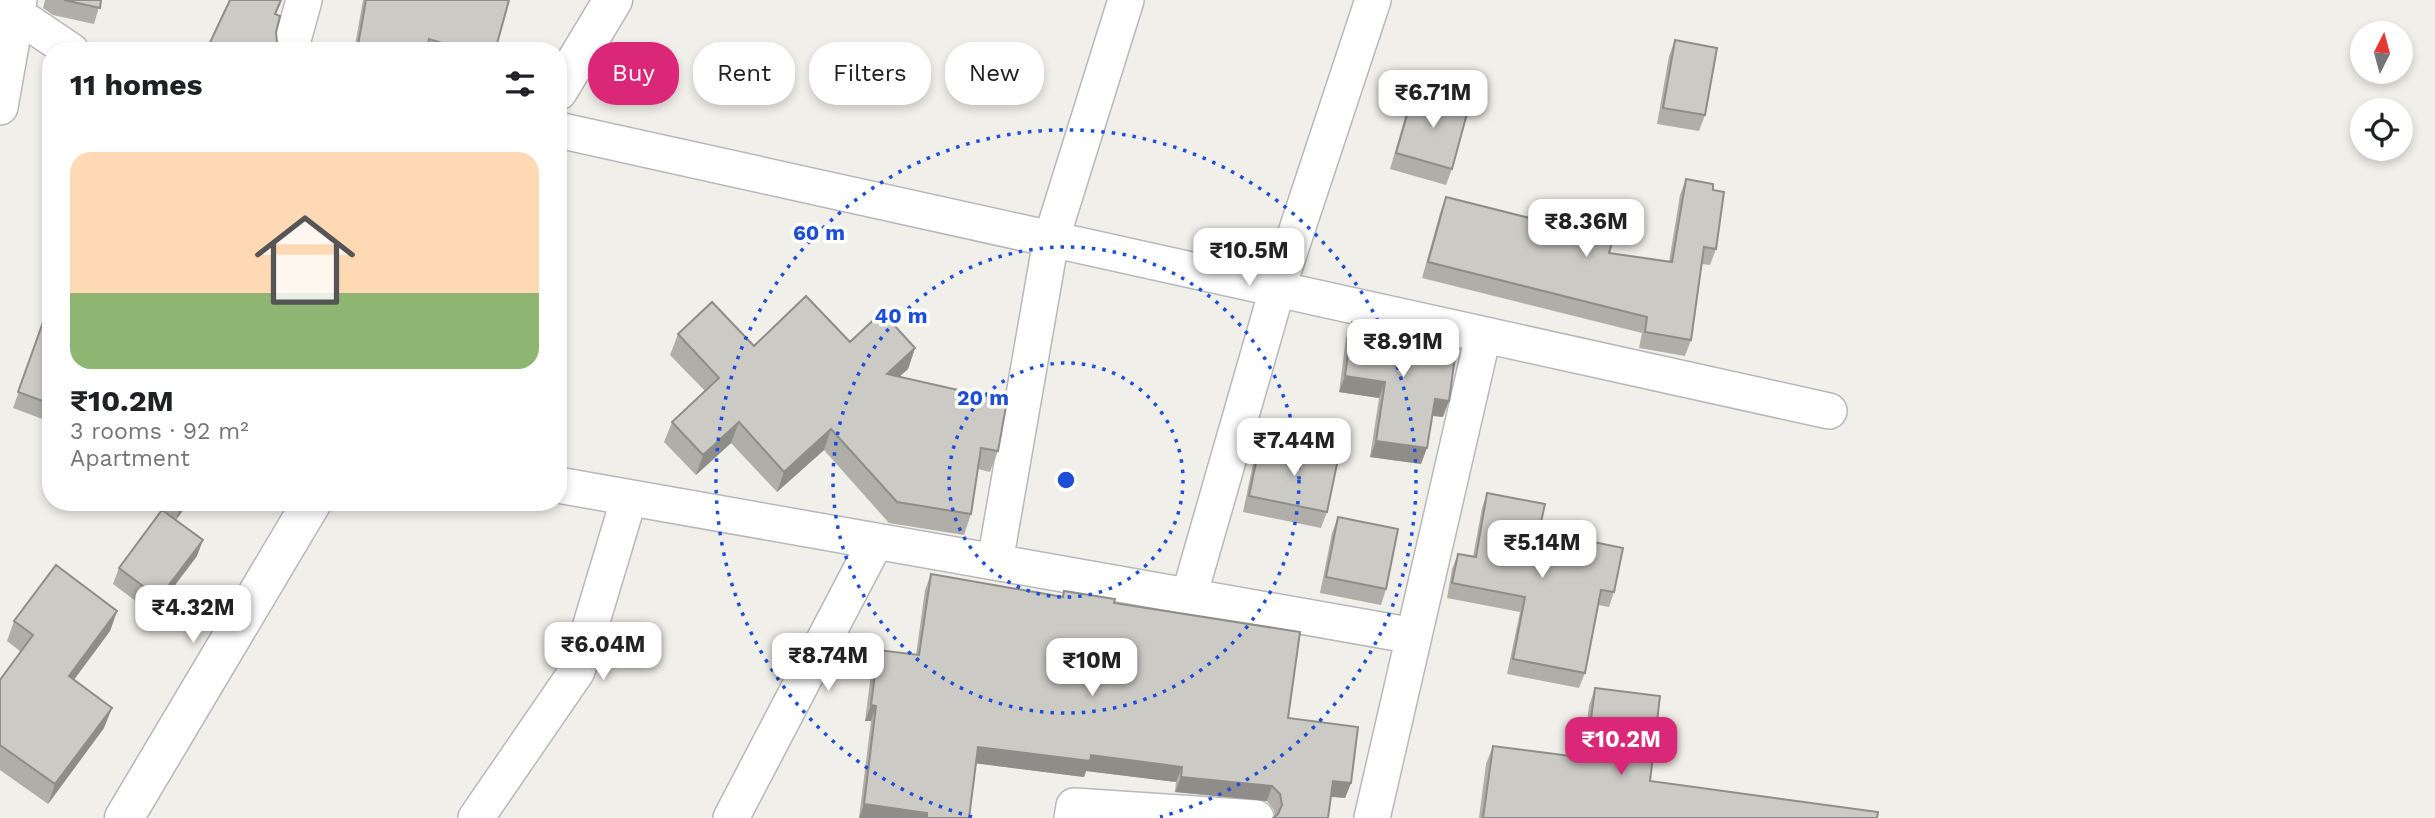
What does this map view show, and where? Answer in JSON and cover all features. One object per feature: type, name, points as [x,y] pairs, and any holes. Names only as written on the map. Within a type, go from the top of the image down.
[{"type":"street","points":[[292,42],[304,0]]},
{"type":"street","points":[[567,76],[613,0]]},
{"type":"street","points":[[995,562],[1051,240],[1126,0]]},
{"type":"street","points":[[1189,596],[1277,290],[1373,0]]},
{"type":"street","points":[[0,107],[12,7],[59,42]]},
{"type":"street","points":[[567,132],[1829,411]]},
{"type":"street","points":[[1372,818],[1483,336]]},
{"type":"street","points":[[567,487],[1414,636]]},
{"type":"street","points":[[477,818],[577,671],[629,498]]},
{"type":"street","points":[[124,818],[307,511]]},
{"type":"street","points":[[731,818],[876,541]]},
{"type":"street","points":[[1072,818],[1074,806],[1256,818]]},
{"type":"building","points":[[64,0],[101,0],[100,8]]},
{"type":"building","points":[[230,0],[281,0],[275,14],[280,16],[276,32],[277,42],[210,42]]},
{"type":"building","points":[[366,0],[509,0],[497,42],[439,42],[429,39],[428,42],[359,42]]},
{"type":"building","points":[[1675,40],[1717,48],[1705,115],[1663,108]]},
{"type":"building","points":[[1414,91],[1469,106],[1452,169],[1396,153]]},
{"type":"building","points":[[1686,179],[1713,184],[1713,190],[1724,192],[1716,249],[1704,247],[1691,340],[1645,332],[1647,317],[1428,262],[1446,197],[1613,239],[1609,253],[1672,262]]},
{"type":"building","points":[[806,296],[850,342],[882,312],[915,348],[887,374],[1007,401],[998,451],[981,448],[971,514],[897,502],[831,429],[784,472],[739,422],[703,455],[672,422],[719,378],[678,334],[712,302],[754,346]]},
{"type":"building","points":[[1352,322],[1391,327],[1390,334],[1457,342],[1449,401],[1435,399],[1427,448],[1376,441],[1385,382],[1345,376]]},
{"type":"building","points":[[42,325],[42,401],[18,392]]},
{"type":"building","points":[[1260,443],[1338,459],[1327,512],[1249,496]]},
{"type":"building","points":[[1487,493],[1545,504],[1539,531],[1623,548],[1614,592],[1601,590],[1585,673],[1513,659],[1525,597],[1452,583],[1458,554],[1476,557]]},
{"type":"building","points":[[161,511],[203,540],[159,598],[119,568]]},
{"type":"building","points":[[1338,517],[1398,529],[1386,589],[1326,577]]},
{"type":"building","points":[[56,565],[117,611],[69,676],[112,708],[55,784],[0,745],[0,680],[33,635],[14,621]]},
{"type":"building","points":[[931,574],[1063,597],[1064,591],[1115,599],[1114,603],[1300,632],[1288,718],[1358,727],[1351,783],[1333,781],[1328,818],[1273,818],[1282,805],[1280,794],[1272,786],[1181,777],[1182,767],[1091,755],[1090,761],[978,747],[969,818],[927,818],[927,813],[864,804],[876,706],[871,705],[878,650],[919,655]]},
{"type":"building","points":[[1595,688],[1660,696],[1650,781],[1878,812],[1877,818],[1483,818],[1493,746],[1586,758]]}]
